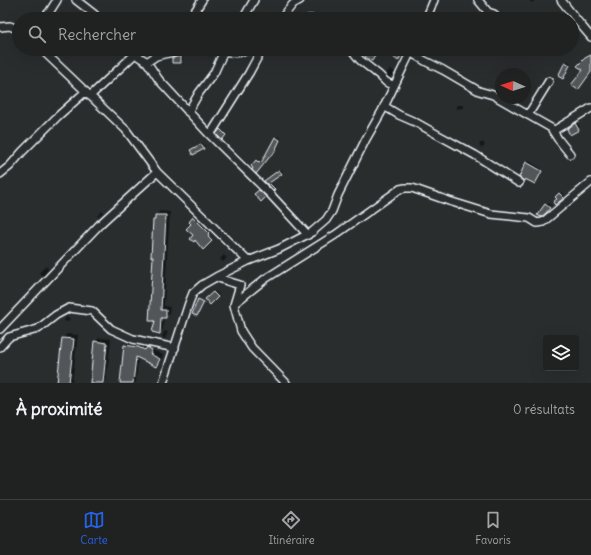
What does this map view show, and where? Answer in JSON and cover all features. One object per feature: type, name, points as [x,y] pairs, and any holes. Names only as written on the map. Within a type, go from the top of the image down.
[{"type":"street","points":[[49,12],[57,0]]},
{"type":"street","points":[[194,12],[202,0]]},
{"type":"street","points":[[247,12],[254,0]]},
{"type":"street","points":[[286,12],[293,4],[300,0]]},
{"type":"street","points":[[429,12],[434,0]]},
{"type":"street","points":[[478,0],[488,12]]},
{"type":"street","points":[[561,0],[570,12]]},
{"type":"street","points":[[77,1],[91,12]]},
{"type":"street","points":[[579,23],[591,37]]},
{"type":"street","points":[[0,27],[12,27]]},
{"type":"street","points":[[48,56],[126,130],[157,172],[248,261]]},
{"type":"street","points":[[0,174],[10,166],[58,116],[88,94],[133,56]]},
{"type":"street","points":[[138,56],[147,62],[160,80],[188,112],[270,194],[308,235]]},
{"type":"street","points":[[147,62],[156,56]]},
{"type":"street","points":[[188,112],[199,93],[214,73],[222,56]]},
{"type":"street","points":[[210,135],[249,74],[258,56]]},
{"type":"street","points":[[357,56],[380,75],[386,82],[394,86]]},
{"type":"street","points":[[163,383],[193,293],[216,276],[308,235],[322,224],[332,211],[338,195],[409,56]]},
{"type":"street","points":[[418,56],[479,91],[493,95],[551,128],[570,154]]},
{"type":"street","points":[[528,115],[549,81]]},
{"type":"street","points":[[384,106],[475,155],[519,183]]},
{"type":"street","points":[[553,131],[591,108]]},
{"type":"street","points":[[0,329],[100,224],[157,172]]},
{"type":"street","points":[[235,303],[265,279],[335,235],[400,189],[412,188],[491,214],[529,218],[537,223],[543,222],[591,182]]},
{"type":"street","points":[[216,276],[240,285],[234,305],[241,331],[252,348],[286,383]]},
{"type":"street","points":[[0,346],[9,337],[38,329],[56,315],[69,308],[92,311],[111,328],[133,339],[175,348]]},
{"type":"building","points":[[591,55],[591,72],[578,90],[571,85],[583,70],[577,66],[585,58]]},
{"type":"building","points":[[181,56],[181,63],[172,63],[172,58]]},
{"type":"building","points":[[366,56],[375,56],[372,61]]},
{"type":"building","points":[[392,56],[401,56],[398,61]]},
{"type":"building","points":[[565,62],[570,65],[563,79],[558,76]]},
{"type":"building","points":[[575,123],[579,130],[570,135],[567,129]]},
{"type":"building","points":[[220,129],[226,135],[222,140],[216,134]]},
{"type":"building","points":[[275,137],[280,140],[273,155],[272,154],[256,174],[252,170],[253,168],[251,166],[256,160],[261,163]]},
{"type":"building","points":[[201,144],[204,149],[193,155],[190,150]]},
{"type":"building","points":[[526,162],[542,171],[535,184],[525,179],[524,181],[519,177]]},
{"type":"building","points":[[279,170],[282,174],[269,183],[275,189],[274,191],[264,181]]},
{"type":"building","points":[[259,190],[266,197],[261,202],[254,194]]},
{"type":"building","points":[[559,193],[564,198],[555,205],[553,202],[557,199],[555,197]]},
{"type":"building","points":[[545,204],[550,208],[541,217],[537,215]]},
{"type":"building","points":[[155,215],[166,215],[161,310],[166,310],[166,318],[161,318],[160,334],[152,332],[155,321],[149,321],[153,257],[151,257],[153,220],[155,220]]},
{"type":"building","points":[[193,217],[209,233],[208,237],[212,241],[203,250],[195,240],[194,242],[190,239],[193,235],[186,229],[191,224],[189,222]]},
{"type":"building","points":[[213,292],[218,297],[210,305],[205,299]]},
{"type":"building","points":[[198,299],[204,302],[197,316],[192,314]]},
{"type":"building","points":[[62,338],[74,339],[69,383],[57,383]]},
{"type":"building","points":[[94,341],[107,343],[103,383],[90,383]]},
{"type":"building","points":[[124,345],[138,347],[145,350],[147,347],[152,350],[150,354],[160,359],[156,367],[136,357],[133,383],[120,383]]}]
